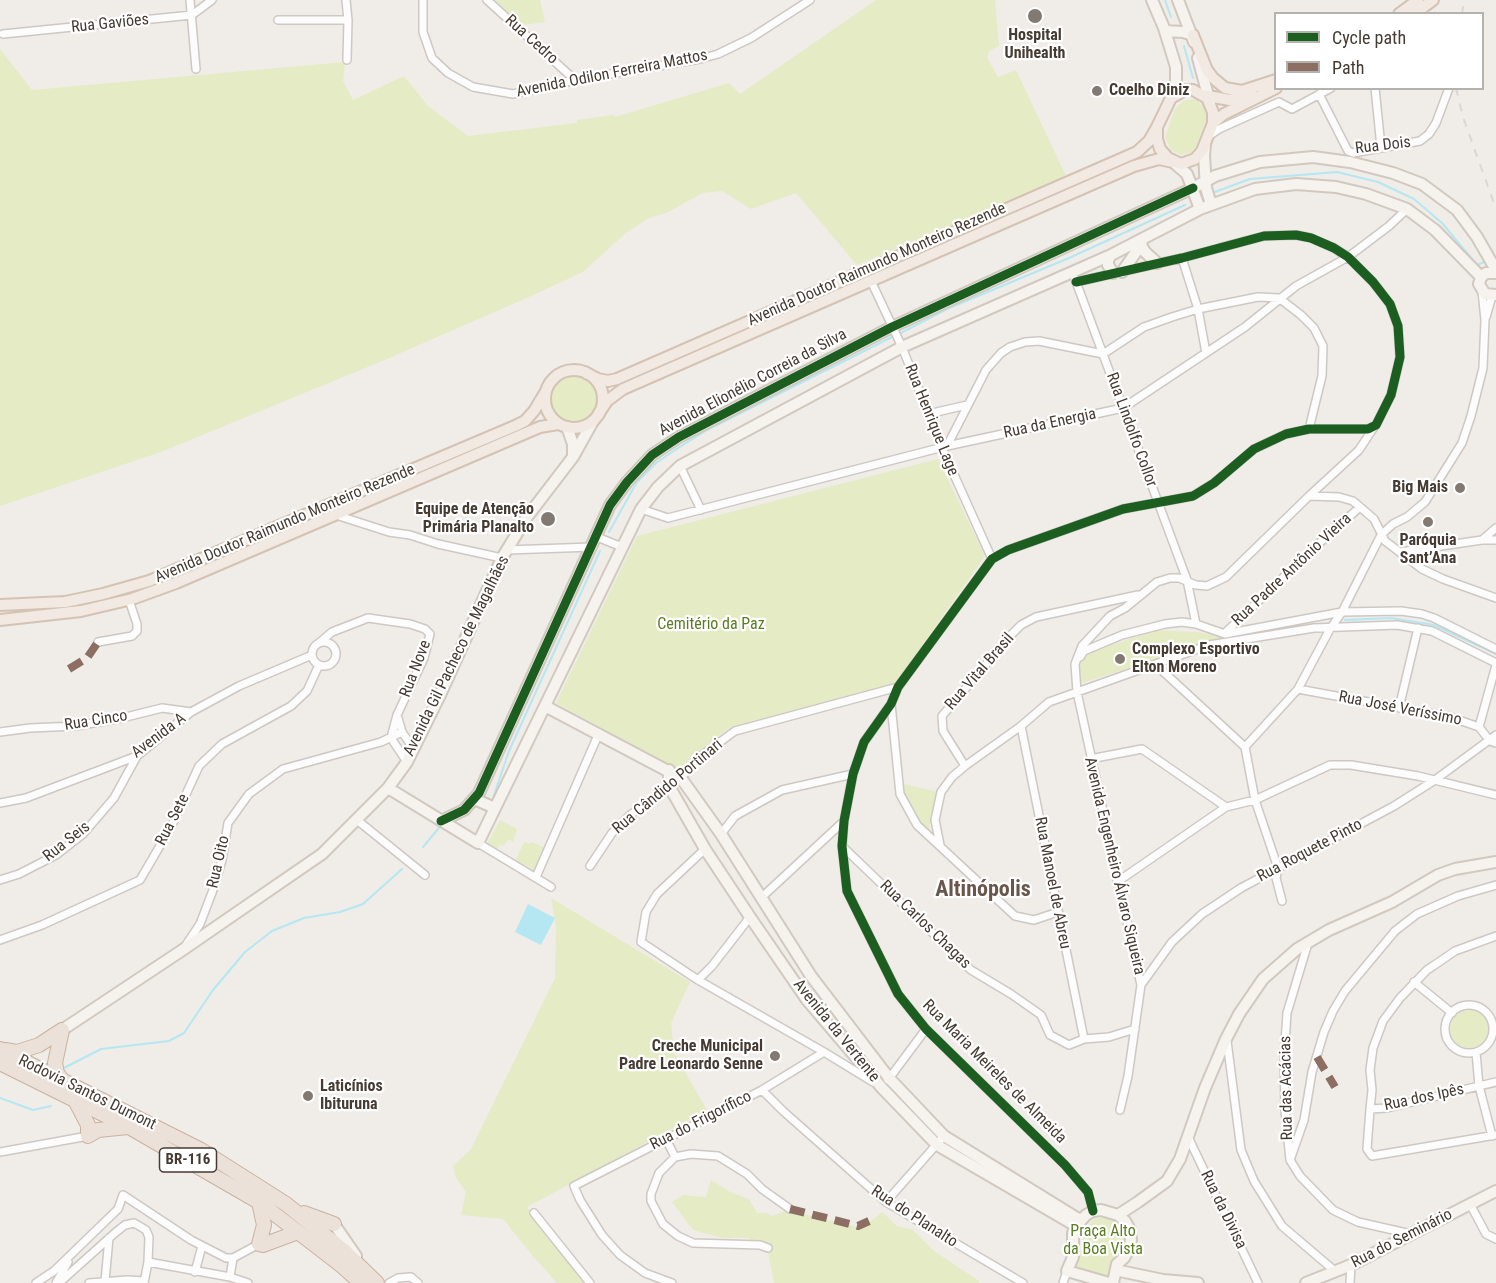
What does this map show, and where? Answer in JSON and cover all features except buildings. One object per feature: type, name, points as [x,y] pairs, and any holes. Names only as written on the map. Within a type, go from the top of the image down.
[{"type":"highway","points":[[0,1049],[17,1052],[39,1045],[62,1030]]},
{"type":"highway","points":[[62,1030],[55,1063],[57,1074],[63,1082]]},
{"type":"highway","name":"Rodovia Santos Dumont","points":[[0,1049],[201,1150],[286,1204],[344,1251],[377,1283]]},
{"type":"highway","name":"Rodovia Santos Dumont","points":[[0,1063],[129,1127],[259,1202],[342,1266],[360,1283]]},
{"type":"highway","points":[[76,1102],[88,1125],[88,1136]]},
{"type":"highway","points":[[88,1136],[98,1130],[129,1127]]},
{"type":"highway","points":[[259,1202],[264,1225],[260,1244],[263,1245],[298,1232]]},
{"type":"highway","points":[[286,1204],[300,1212],[334,1224]]},
{"type":"main road","points":[[1402,12],[1419,0]]},
{"type":"main road","points":[[1417,12],[1432,0]]},
{"type":"main road","points":[[1192,35],[1207,70],[1226,88],[1242,91],[1274,80]]},
{"type":"main road","points":[[1274,80],[1235,99],[1207,99],[1193,90],[1185,90],[1171,98],[1157,127],[1160,149],[1173,162],[1181,164],[1193,160],[1202,151],[1213,123],[1224,114],[1274,89]]},
{"type":"main road","points":[[1207,99],[1213,123]]},
{"type":"main road","name":"Avenida Doutor Raimundo Monteiro Rezende","points":[[0,605],[65,602],[149,581],[515,426],[530,416],[551,382],[567,371],[576,370],[608,381],[617,379],[1137,152],[1149,141],[1157,127]]},
{"type":"main road","name":"Avenida Doutor Raimundo Monteiro Rezende","points":[[0,620],[81,611],[129,600],[176,583],[540,427],[585,426],[596,417],[607,401],[623,388],[1142,162],[1158,159],[1173,162]]},
{"type":"main road","points":[[586,373],[598,383],[602,391],[603,402],[596,417]]},
{"type":"main road","points":[[546,391],[546,407],[550,415],[563,425]]},
{"type":"street","points":[[190,0],[196,69]]},
{"type":"street","points":[[192,15],[212,0]]},
{"type":"street","points":[[346,0],[347,60]]},
{"type":"street","name":"Avenida Odilon Ferreira Mattos","points":[[423,0],[423,32],[432,58],[448,73],[473,87],[513,94],[575,80],[718,54],[751,38],[810,0]]},
{"type":"street","name":"Rua Cedro","points":[[487,0],[575,80]]},
{"type":"street","points":[[1152,0],[1165,30],[1176,67],[1176,82],[1171,98]]},
{"type":"street","points":[[1178,0],[1192,35],[1207,99]]},
{"type":"street","name":"Rua Gaviões","points":[[3,34],[192,15]]},
{"type":"street","points":[[278,20],[348,20]]},
{"type":"street","points":[[1165,30],[1192,35]]},
{"type":"street","points":[[1211,204],[1205,181],[1204,156],[1207,141],[1212,132],[1279,102],[1292,109],[1327,90]]},
{"type":"street","points":[[1375,90],[1381,147]]},
{"type":"street","name":"Rua Dois","points":[[1319,94],[1348,151],[1353,153],[1416,143],[1424,138],[1436,123],[1448,90]]},
{"type":"street","points":[[1213,123],[1217,126],[1230,124]]},
{"type":"street","name":"Avenida Elionélio Correia da Silva","points":[[441,821],[464,810],[480,793],[610,505],[652,455],[679,437],[892,327],[1215,176],[1260,162],[1313,157],[1350,162],[1393,173],[1422,184],[1457,210],[1477,237],[1496,271]]},
{"type":"street","points":[[1173,162],[1184,169],[1200,209]]},
{"type":"street","points":[[478,843],[641,509],[658,487],[680,466],[902,347],[1142,241],[1211,204],[1255,189],[1296,184],[1336,187],[1407,209],[1435,230],[1481,277]]},
{"type":"street","name":"Rua da Energia","points":[[641,509],[668,518],[945,447],[1124,408],[1245,327],[1301,283],[1348,257],[1407,209]]},
{"type":"street","points":[[1075,664],[1082,646],[1110,616],[1125,608],[1163,579],[1187,580],[1196,585],[1207,585],[1226,577],[1243,562],[1308,496],[1359,450],[1376,425],[1391,395],[1400,357],[1398,326],[1390,304],[1373,282],[1348,257],[1311,238],[1286,235],[1264,236],[1182,258],[1076,282]]},
{"type":"street","points":[[1142,241],[1146,254],[1156,263]]},
{"type":"street","points":[[1118,272],[1142,241]]},
{"type":"street","points":[[1111,255],[1108,265],[1118,272]]},
{"type":"street","points":[[1182,258],[1198,309],[1206,353]]},
{"type":"street","name":"Rua Lindolfo Collor","points":[[1072,271],[1187,580],[1196,624]]},
{"type":"street","points":[[1490,294],[1479,284],[1481,277],[1486,273],[1496,271]]},
{"type":"street","name":"Rua Henrique Lage","points":[[871,280],[992,559]]},
{"type":"street","points":[[1245,747],[1298,689],[1330,629],[1342,612],[1381,535],[1425,502],[1462,443],[1483,368],[1485,320],[1490,294]]},
{"type":"street","points":[[1485,320],[1490,294]]},
{"type":"street","points":[[945,447],[992,363],[1001,353],[1014,345],[1039,341],[1103,354],[1144,327],[1198,309],[1264,296],[1279,298],[1301,315],[1314,328],[1323,346],[1322,376],[1309,429]]},
{"type":"street","points":[[928,414],[967,405]]},
{"type":"street","name":"Avenida Gil Pacheco de Magalhães","points":[[62,1030],[322,854],[388,788],[407,762],[505,554],[527,517],[573,457],[596,417]]},
{"type":"street","points":[[563,425],[573,444],[573,457]]},
{"type":"street","name":"Rua Maria Meireles de Almeida","points":[[1093,1211],[1088,1192],[1065,1165],[926,1029],[898,994],[847,891],[842,846],[844,821],[853,774],[864,742],[891,704],[898,687],[992,559],[1008,550],[1123,509],[1193,496],[1214,483],[1242,457],[1286,434],[1309,429],[1368,429],[1376,425]]},
{"type":"street","points":[[680,466],[701,510]]},
{"type":"street","points":[[1308,496],[1347,499],[1360,507],[1377,523],[1385,541],[1422,569],[1496,598]]},
{"type":"street","name":"Rua Padre Antônio Vieira","points":[[1225,634],[1360,507]]},
{"type":"street","points":[[336,515],[389,532],[410,535],[438,544],[505,554],[595,542],[622,547]]},
{"type":"street","points":[[1482,540],[1496,528]]},
{"type":"street","points":[[1400,552],[1496,540]]},
{"type":"street","name":"Rua Vital Brasil","points":[[965,766],[943,731],[942,716],[1011,635],[1036,617],[1141,594]]},
{"type":"street","points":[[98,642],[132,636],[137,631],[129,600]]},
{"type":"street","points":[[1075,664],[1084,651],[1122,634],[1165,624],[1182,622],[1196,624],[1225,634],[1342,612],[1401,611],[1422,614],[1454,627],[1496,649]]},
{"type":"street","name":"Rua Nove","points":[[319,643],[332,632],[368,618],[425,629],[430,634],[424,658],[397,715],[391,738]]},
{"type":"street","points":[[940,845],[935,820],[941,792],[952,777],[1021,726],[1049,702],[1209,645],[1314,628],[1397,625],[1432,631],[1496,664],[1479,727]]},
{"type":"street","points":[[1399,708],[1418,628]]},
{"type":"street","points":[[319,643],[331,644],[336,654],[330,665],[319,665],[314,661],[312,655],[319,643]]},
{"type":"street","name":"Avenida A","points":[[0,803],[26,798],[84,778],[137,756],[191,712],[239,686],[312,655]]},
{"type":"street","name":"Avenida Engenheiro Álvaro Siqueira","points":[[1075,664],[1077,692],[1090,759],[1141,985],[1128,1076],[1120,1110]]},
{"type":"street","name":"Rua Sete","points":[[0,940],[42,925],[140,880],[171,827],[200,766],[222,744],[291,706],[308,691],[319,665]]},
{"type":"street","points":[[1156,665],[1201,709],[1245,747],[1255,800],[1278,868],[1276,878],[1282,901]]},
{"type":"street","name":"Rua Cândido Portinari","points":[[590,866],[612,833],[630,815],[681,778],[699,758],[735,731],[898,687]]},
{"type":"street","name":"Rua José Veríssimo","points":[[1298,689],[1450,717],[1479,727],[1493,742]]},
{"type":"street","points":[[891,704],[900,794],[917,825],[1015,916],[1034,920],[1058,912]]},
{"type":"street","name":"Avenida da Vertente","points":[[545,706],[681,778],[721,834],[811,976],[886,1083]]},
{"type":"street","name":"Rua Cinco","points":[[0,732],[76,726],[162,708],[191,712]]},
{"type":"street","name":"Rua Nove","points":[[397,715],[402,732],[413,748]]},
{"type":"street","name":"Rua Manoel de Abreu","points":[[1021,726],[1084,1040]]},
{"type":"street","name":"Rua Oito","points":[[181,951],[200,924],[213,890],[222,860],[228,823],[249,794],[283,769],[391,738],[402,732]]},
{"type":"street","points":[[536,877],[599,733]]},
{"type":"street","name":"Rua Roquete Pinto","points":[[1141,985],[1172,942],[1202,914],[1241,888],[1373,818],[1436,780],[1493,742],[1496,735]]},
{"type":"street","points":[[391,738],[407,762]]},
{"type":"street","points":[[1090,759],[1142,749],[1226,807]]},
{"type":"street","name":"Rua Seis","points":[[0,880],[19,874],[56,855],[83,834],[114,798],[137,756]]},
{"type":"street","points":[[1117,882],[1226,807],[1255,800],[1330,765],[1351,765],[1436,780],[1496,795]]},
{"type":"street","name":"Avenida da Vertente","points":[[669,770],[669,786],[705,849],[807,1000],[941,1140],[1078,1223]]},
{"type":"street","points":[[721,834],[735,816],[782,790],[853,774]]},
{"type":"street","points":[[388,788],[551,887]]},
{"type":"street","points":[[474,799],[495,808]]},
{"type":"street","points":[[357,820],[425,875]]},
{"type":"street","points":[[762,897],[844,821]]},
{"type":"street","name":"Rua Carlos Chagas","points":[[842,846],[971,970],[1011,993],[1041,1015],[1050,1035],[1069,1045],[1135,1029]]},
{"type":"street","points":[[705,849],[657,894],[646,912],[641,942],[698,980],[824,1052],[886,1083],[926,1029]]},
{"type":"street","points":[[1118,1215],[1167,1181],[1180,1160],[1205,1088],[1226,1039],[1239,1014],[1263,979],[1297,949],[1329,930],[1402,897],[1438,875],[1455,868],[1496,862]]},
{"type":"street","points":[[1290,1160],[1304,1120],[1312,1072],[1324,1032],[1345,991],[1395,931],[1407,920],[1458,896],[1496,885]]},
{"type":"street","points":[[698,980],[712,966],[750,917]]},
{"type":"street","name":"Rua dos Ipês","points":[[1496,936],[1455,951],[1427,970],[1414,982],[1383,1021],[1373,1048],[1370,1070],[1372,1090],[1370,1109],[1387,1108],[1496,1082]]},
{"type":"street","name":"Rua das Acácias","points":[[1308,943],[1287,1013],[1284,1056],[1285,1110],[1290,1160],[1300,1176],[1333,1210],[1359,1222],[1411,1234]]},
{"type":"street","points":[[1414,982],[1452,1013]]},
{"type":"street","points":[[1466,1006],[1474,1006],[1487,1013],[1493,1027],[1489,1043],[1476,1052],[1461,1052],[1449,1041],[1446,1026],[1452,1013],[1466,1006]]},
{"type":"street","points":[[1487,1013],[1496,1010]]},
{"type":"street","points":[[1226,1039],[1241,1150],[1254,1181],[1282,1226],[1336,1272]]},
{"type":"street","name":"Rua do Frigorífico","points":[[672,1283],[645,1273],[620,1256],[602,1235],[574,1186],[762,1090],[824,1052]]},
{"type":"street","points":[[1370,1109],[1367,1149],[1372,1156],[1494,1136],[1479,1086],[1476,1052]]},
{"type":"street","name":"Rua do Planalto","points":[[762,1090],[886,1202],[1023,1283]]},
{"type":"street","points":[[0,1152],[88,1136]]},
{"type":"street","name":"Rua da Divisa","points":[[1188,1137],[1258,1283]]},
{"type":"street","points":[[666,1139],[675,1157]]},
{"type":"street","points":[[886,1202],[941,1140]]},
{"type":"street","points":[[768,1248],[760,1245],[693,1243],[678,1236],[663,1224],[655,1210],[651,1194],[659,1173],[675,1157],[691,1154],[718,1156],[747,1174],[762,1189],[790,1209]]},
{"type":"street","name":"Rua do Seminário","points":[[1306,1283],[1351,1265],[1496,1191]]},
{"type":"street","points":[[118,1209],[123,1196],[220,1256],[232,1258],[260,1244]]},
{"type":"street","points":[[36,1283],[54,1271],[118,1209],[134,1203]]},
{"type":"street","points":[[1470,1204],[1486,1234],[1496,1239]]},
{"type":"street","points":[[1063,1283],[1074,1249],[1072,1241],[1078,1223],[1093,1211],[1110,1211],[1125,1221],[1130,1230],[1129,1249],[1117,1264],[1111,1283],[1067,1272]]},
{"type":"street","points":[[534,1213],[590,1283]]},
{"type":"street","points":[[58,1283],[125,1225],[134,1223],[146,1230],[150,1237],[144,1282],[89,1283]]},
{"type":"street","points":[[334,1224],[351,1251],[384,1283]]},
{"type":"street","points":[[105,1281],[109,1238]]},
{"type":"street","points":[[195,1272],[202,1246]]},
{"type":"street","points":[[58,1283],[74,1251]]},
{"type":"street","points":[[230,1277],[232,1258]]},
{"type":"street","points":[[148,1262],[230,1277],[248,1283]]},
{"type":"street","points":[[1350,1283],[1351,1265]]},
{"type":"street","points":[[1117,1269],[1163,1281],[1198,1283]]},
{"type":"street","points":[[389,1283],[398,1278],[411,1277],[418,1283]]},
{"type":"green space","points":[[494,0],[540,0],[545,22],[522,25]]},
{"type":"green space","points":[[876,0],[995,0],[999,46],[989,51],[987,58],[998,77],[1016,70],[1066,176],[857,265],[796,193],[751,209],[722,191],[703,193],[666,213],[649,218],[627,232],[583,272],[531,296],[387,359],[161,452],[0,506],[0,49],[32,90],[345,62],[343,81],[353,100],[404,76],[428,106],[468,136],[577,123],[577,120],[614,115],[615,117],[729,83],[740,94]]},
{"type":"green space","points":[[1193,99],[1205,108],[1207,117],[1196,147],[1191,152],[1181,155],[1171,150],[1165,137],[1175,109],[1183,101]]},
{"type":"green space","points":[[569,375],[579,375],[592,382],[599,395],[599,405],[592,418],[579,425],[569,425],[560,421],[553,414],[549,405],[549,395],[553,386],[560,379]]},
{"type":"green space","name":"Cemitério da Paz","points":[[938,459],[985,556],[895,684],[729,728],[695,754],[679,770],[556,703],[637,536]]},
{"type":"green space","name":"Complexo Esportivo Elton Moreno","points":[[1157,630],[1196,632],[1227,637],[1079,684],[1079,663],[1085,654]]},
{"type":"green space","points":[[900,783],[938,792],[929,828],[934,836],[918,823]]},
{"type":"green space","points":[[500,820],[517,829],[513,842],[508,839],[504,846],[500,844],[497,850],[487,844]]},
{"type":"green space","points":[[524,842],[529,844],[532,842],[546,848],[536,871],[516,860]]},
{"type":"green space","points":[[551,898],[690,982],[671,1023],[674,1053],[707,1110],[527,1207],[583,1283],[557,1283],[503,1219],[461,1215],[466,1192],[456,1178],[453,1166],[471,1149],[555,978],[556,928]]},
{"type":"green space","points":[[1469,1010],[1482,1016],[1488,1029],[1482,1042],[1469,1048],[1456,1042],[1450,1029],[1456,1016]]},
{"type":"green space","points":[[711,1180],[730,1192],[749,1199],[757,1213],[767,1213],[772,1216],[788,1210],[857,1227],[867,1224],[882,1212],[897,1226],[913,1230],[934,1251],[979,1283],[774,1283],[768,1253],[748,1238],[722,1238],[693,1230],[672,1202],[683,1195],[706,1197]]},
{"type":"green space","name":"Praça Alto da Boa Vista","points":[[1103,1217],[1118,1221],[1126,1234],[1127,1242],[1110,1279],[1074,1270],[1081,1251],[1085,1228],[1095,1219]]},
{"type":"water","points":[[528,904],[555,918],[541,945],[515,932]]},
{"type":"waterway","points":[[1165,0],[1171,17]]},
{"type":"waterway","points":[[1184,46],[1193,78]]},
{"type":"waterway","points":[[1212,193],[1250,179],[1337,172],[1378,182],[1414,199],[1442,223],[1477,265],[1486,261]]},
{"type":"waterway","points":[[899,334],[947,309],[1069,258],[1185,205]]},
{"type":"waterway","points":[[609,532],[637,482],[656,463],[707,430],[894,336]]},
{"type":"waterway","points":[[493,798],[509,751],[600,551]]},
{"type":"waterway","points":[[1345,620],[1391,618],[1434,625],[1496,654]]},
{"type":"waterway","points":[[423,847],[439,828]]},
{"type":"waterway","points":[[64,1068],[101,1049],[169,1041],[184,1033],[213,990],[245,952],[272,931],[304,918],[340,912],[363,904],[402,869]]},
{"type":"waterway","points":[[0,1098],[33,1110],[51,1106]]},
{"type":"railway","points":[[1462,12],[1464,0]]},
{"type":"railway","points":[[1456,90],[1463,117],[1496,209]]},
{"type":"marked path","points":[[69,669],[87,658],[98,642]]},
{"type":"marked path","points":[[1317,1057],[1335,1087]]},
{"type":"marked path","points":[[790,1209],[858,1226],[869,1221]]},
{"type":"cycle path","points":[[441,821],[464,810],[479,793],[610,505],[652,455],[679,437],[892,327],[1193,188]]},
{"type":"cycle path","points":[[1076,282],[1182,258],[1264,236],[1296,235],[1311,238],[1348,257],[1373,282],[1390,304],[1398,326],[1400,357],[1391,395],[1376,425],[1368,429],[1309,429],[1286,434],[1254,449],[1214,483],[1193,496],[1123,509],[1008,550],[992,559],[898,687],[891,704],[864,742],[853,774],[844,821],[842,846],[847,891],[898,994],[926,1029],[1065,1165],[1088,1192],[1093,1211]]},
{"type":"place","name":"Hospital Unihealth","points":[[1035,16]]},
{"type":"place","name":"Coelho Diniz","points":[[1097,91]]},
{"type":"place","name":"Big Mais","points":[[1460,488]]},
{"type":"place","name":"Equipe de Atenção Primária Planalto","points":[[548,519]]},
{"type":"place","name":"Paróquia Sant’Ana","points":[[1428,522]]},
{"type":"place","name":"Complexo Esportivo Elton Moreno","points":[[1120,659]]},
{"type":"place","name":"Creche Municipal Padre Leonardo Senne","points":[[775,1056]]},
{"type":"place","name":"Laticínios Ibituruna","points":[[308,1096]]},
{"type":"district","name":"Altinópolis","points":[[983,890]]}]
